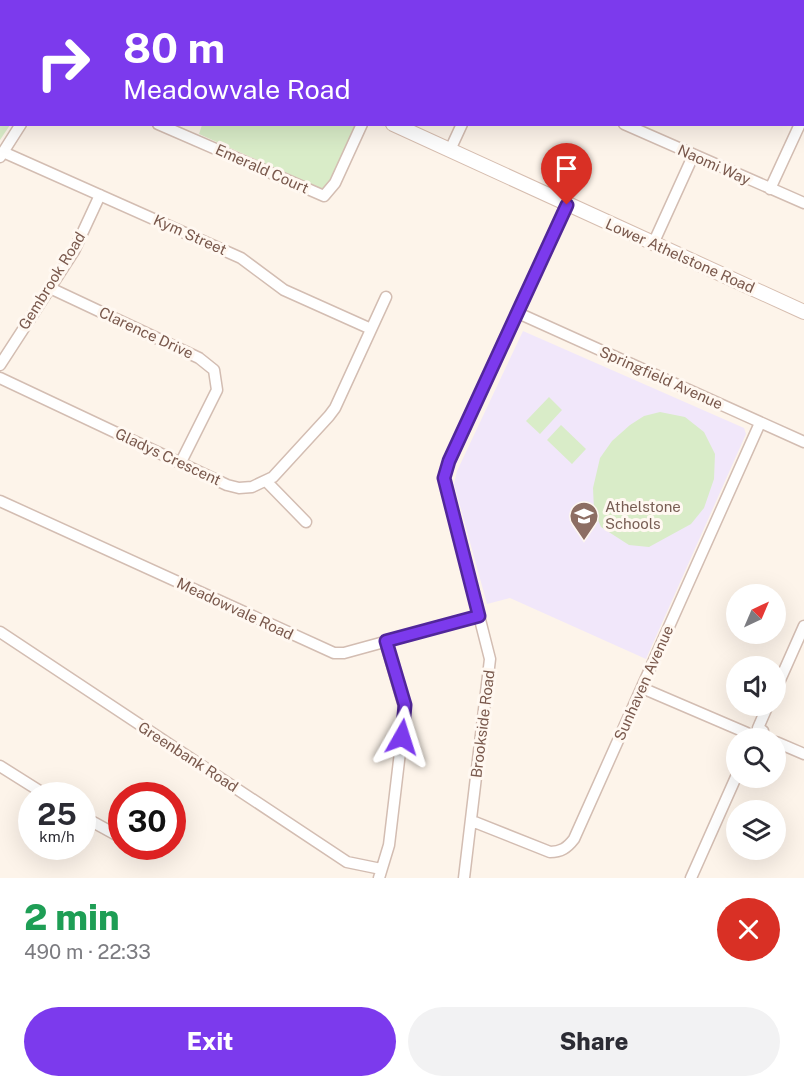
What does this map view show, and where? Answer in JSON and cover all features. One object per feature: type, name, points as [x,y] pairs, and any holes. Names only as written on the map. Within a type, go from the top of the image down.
[{"type":"street","points":[[2,154],[20,126]]},
{"type":"street","name":"Emerald Court","points":[[163,126],[324,196],[335,183],[361,126]]},
{"type":"street","name":"Lower Athelstone Road","points":[[397,126],[653,244],[803,309]]},
{"type":"street","points":[[450,150],[461,126]]},
{"type":"street","name":"Naomi Way","points":[[628,126],[804,203]]},
{"type":"street","points":[[770,189],[799,126]]},
{"type":"street","name":"Kym Street","points":[[2,154],[241,258],[284,290],[371,329]]},
{"type":"street","points":[[653,244],[693,156]]},
{"type":"street","name":"Gembrook Road","points":[[0,365],[74,251],[100,195]]},
{"type":"street","name":"Brookside Road","points":[[464,878],[490,659],[444,478],[449,461],[567,205]]},
{"type":"street","name":"Clarence Drive","points":[[50,288],[200,358],[214,370],[217,390],[181,462]]},
{"type":"street","points":[[306,522],[266,481],[335,408],[386,297]]},
{"type":"street","name":"Springfield Avenue","points":[[518,313],[804,442]]},
{"type":"street","name":"Gladys Crescent","points":[[0,378],[239,488],[252,487],[266,481]]},
{"type":"street","name":"Sunhaven Avenue","points":[[472,821],[550,852],[558,852],[574,839],[760,423]]},
{"type":"street","name":"Meadowvale Road","points":[[0,501],[334,653],[344,653],[479,616]]},
{"type":"street","points":[[786,666],[804,626]]},
{"type":"street","name":"Greenbank Road","points":[[0,632],[347,862],[380,873],[389,845],[405,710],[386,641]]},
{"type":"street","points":[[642,688],[730,728]]},
{"type":"street","points":[[786,746],[804,754]]},
{"type":"street","points":[[0,766],[25,782]]},
{"type":"street","points":[[692,878],[731,788]]},
{"type":"shaded area","name":"Athelstone Schools","points":[[523,331],[744,428],[746,434],[646,659],[510,598],[487,604],[454,484],[457,471]]},
{"type":"green space","points":[[0,126],[9,126],[0,140]]},
{"type":"green space","points":[[202,126],[357,126],[328,186],[322,189],[199,134]]},
{"type":"green space","points":[[549,397],[562,410],[540,434],[526,421]]},
{"type":"green space","points":[[660,412],[685,417],[704,432],[715,454],[714,479],[704,508],[691,524],[649,547],[629,545],[601,527],[594,510],[593,488],[600,458],[612,441],[644,416]]},
{"type":"green space","points":[[561,425],[586,449],[572,464],[547,440]]},
{"type":"place","name":"Athelstone Schools","points":[[584,542]]},
{"type":"route","points":[[402,737],[405,705],[386,641],[479,616],[446,495],[444,478],[449,461],[567,205]]}]
